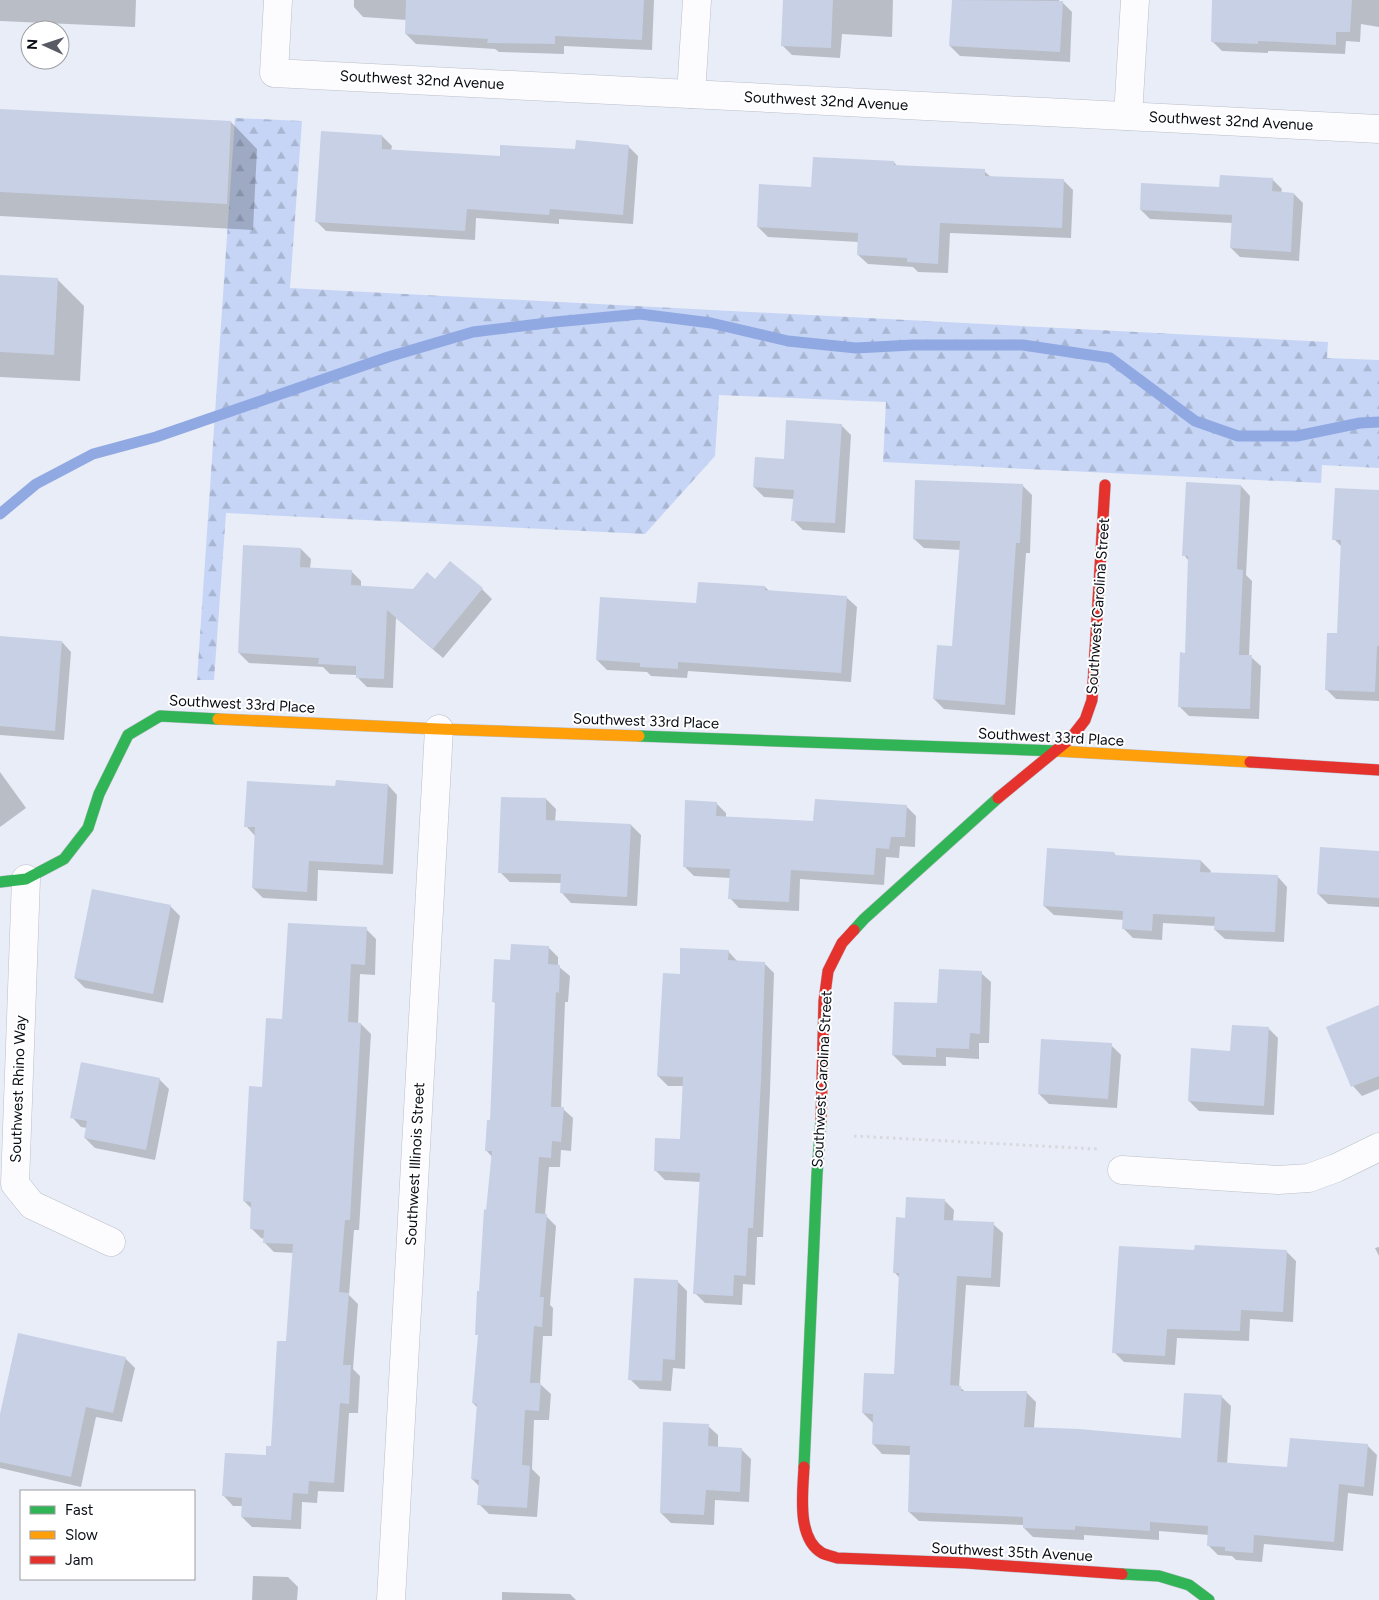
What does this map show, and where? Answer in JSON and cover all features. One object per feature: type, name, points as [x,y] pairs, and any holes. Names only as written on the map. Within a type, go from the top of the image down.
[{"type":"street","name":"Southwest 32nd Avenue","points":[[278,0],[274,73],[1379,129]]},
{"type":"street","points":[[692,94],[697,0]]},
{"type":"street","points":[[1128,116],[1135,0]]},
{"type":"street","name":"Southwest Carolina Street","points":[[812,1542],[805,1528],[802,1504],[820,1134],[824,1001],[828,971],[842,943],[864,920],[996,799],[1071,738],[1085,720],[1092,700],[1105,485]]},
{"type":"street","name":"Southwest 33rd Place","points":[[13,881],[64,859],[88,828],[99,794],[128,735],[160,716],[439,729],[1055,751],[1379,770]]},
{"type":"street","name":"Southwest Illinois Street","points":[[391,1600],[439,729]]},
{"type":"street","name":"Southwest Rhino Way","points":[[13,881],[15,1184],[32,1205],[111,1242]]},
{"type":"street","points":[[1122,1170],[1278,1180],[1309,1178],[1379,1148]]},
{"type":"street","name":"Southwest 35th Avenue","points":[[812,1542],[822,1553],[847,1559],[976,1564],[1160,1576],[1189,1585],[1209,1600]]},
{"type":"path","points":[[820,1134],[1104,1149],[1119,1160],[1122,1170]]},
{"type":"green space","points":[[235,118],[302,121],[290,288],[1328,342],[1327,358],[1379,360],[1379,468],[1322,465],[1321,483],[883,462],[886,402],[719,395],[715,456],[645,534],[226,513],[214,680],[197,680]]},
{"type":"building","points":[[406,0],[644,0],[642,40],[555,36],[555,44],[487,43],[488,39],[405,34]]},
{"type":"building","points":[[783,0],[833,0],[831,48],[781,46]]},
{"type":"building","points":[[952,0],[1063,1],[1060,52],[949,46]]},
{"type":"building","points":[[1212,0],[1352,0],[1350,32],[1336,32],[1336,45],[1258,41],[1258,44],[1211,42]]},
{"type":"building","points":[[0,109],[231,121],[227,204],[0,192]]},
{"type":"building","points":[[321,131],[382,135],[382,149],[500,156],[500,145],[575,149],[576,140],[629,145],[623,215],[550,209],[549,215],[467,209],[465,231],[315,222]]},
{"type":"building","points":[[813,157],[894,161],[894,165],[985,169],[985,176],[1064,179],[1062,228],[940,223],[938,264],[907,262],[907,258],[857,255],[858,233],[757,227],[759,184],[811,187]]},
{"type":"building","points":[[1220,175],[1273,178],[1272,191],[1294,193],[1291,252],[1230,248],[1232,215],[1140,210],[1141,183],[1219,187]]},
{"type":"building","points":[[0,275],[58,278],[54,355],[0,352]]},
{"type":"building","points":[[786,420],[842,424],[835,523],[791,521],[794,490],[753,487],[755,457],[784,459]]},
{"type":"building","points":[[915,480],[1023,484],[1020,543],[1016,543],[1005,705],[933,699],[937,645],[952,646],[960,541],[913,539]]},
{"type":"building","points":[[1186,482],[1241,485],[1237,569],[1243,570],[1239,655],[1252,655],[1250,709],[1178,707],[1180,652],[1185,653],[1188,556],[1182,556]]},
{"type":"building","points":[[1335,488],[1379,490],[1379,646],[1377,646],[1375,692],[1325,690],[1327,633],[1337,633],[1341,540],[1332,540]]},
{"type":"building","points":[[243,545],[301,548],[300,567],[352,570],[351,585],[413,589],[427,572],[435,579],[450,561],[483,588],[433,649],[387,610],[384,679],[356,678],[356,666],[318,664],[319,658],[238,653]]},
{"type":"building","points":[[698,582],[765,586],[765,590],[847,596],[841,673],[678,662],[678,669],[640,667],[640,663],[596,660],[600,597],[696,603]]},
{"type":"building","points":[[0,636],[62,641],[55,731],[0,726]]},
{"type":"building","points":[[336,780],[388,784],[383,865],[309,861],[307,892],[252,888],[255,827],[244,827],[247,781],[335,786]]},
{"type":"building","points":[[501,797],[546,798],[546,820],[631,824],[627,897],[560,893],[561,874],[498,873]]},
{"type":"building","points":[[815,799],[907,805],[905,837],[891,837],[889,849],[876,848],[874,875],[791,870],[789,902],[728,899],[730,869],[683,867],[685,800],[717,802],[716,816],[813,821]]},
{"type":"building","points":[[1320,847],[1379,851],[1379,898],[1317,894]]},
{"type":"building","points":[[1047,848],[1114,852],[1114,855],[1201,860],[1200,872],[1278,875],[1275,932],[1214,930],[1215,917],[1153,914],[1152,931],[1122,929],[1123,911],[1043,906]]},
{"type":"building","points":[[92,889],[171,905],[153,994],[74,978]]},
{"type":"building","points":[[288,923],[367,927],[365,965],[351,964],[348,1022],[361,1023],[350,1220],[345,1220],[339,1292],[349,1293],[343,1365],[351,1365],[349,1404],[340,1403],[334,1483],[309,1481],[308,1494],[293,1493],[291,1520],[241,1517],[242,1498],[222,1496],[225,1453],[266,1455],[266,1446],[271,1446],[277,1341],[286,1341],[293,1244],[263,1243],[264,1230],[250,1229],[251,1202],[243,1201],[249,1086],[262,1087],[266,1018],[282,1019]]},
{"type":"building","points":[[511,944],[549,946],[548,964],[560,965],[559,993],[556,992],[551,1107],[564,1107],[561,1142],[552,1141],[551,1158],[539,1157],[535,1213],[547,1214],[540,1297],[544,1297],[542,1327],[534,1326],[530,1383],[541,1383],[539,1411],[525,1410],[522,1465],[530,1466],[527,1508],[477,1505],[479,1480],[471,1479],[477,1404],[472,1403],[478,1335],[475,1335],[477,1291],[479,1291],[484,1209],[486,1210],[492,1151],[485,1151],[487,1120],[490,1120],[495,1002],[492,1002],[494,959],[510,960]]},
{"type":"building","points":[[680,948],[729,950],[728,960],[765,962],[753,1228],[748,1228],[746,1276],[734,1275],[733,1296],[693,1294],[700,1173],[654,1171],[655,1138],[680,1139],[683,1077],[657,1076],[663,973],[680,974]]},
{"type":"building","points":[[939,969],[982,971],[980,1034],[970,1033],[969,1049],[936,1048],[936,1057],[892,1055],[894,1002],[937,1003]]},
{"type":"building","points":[[1379,1005],[1379,1076],[1351,1087],[1326,1027]]},
{"type":"building","points":[[1232,1025],[1269,1027],[1264,1106],[1188,1101],[1191,1048],[1230,1051]]},
{"type":"building","points":[[1041,1039],[1112,1043],[1108,1099],[1038,1094]]},
{"type":"building","points":[[81,1062],[160,1078],[146,1150],[84,1138],[87,1121],[70,1118]]},
{"type":"building","points":[[906,1197],[945,1199],[944,1220],[994,1222],[991,1278],[957,1276],[950,1385],[961,1386],[961,1391],[1027,1391],[1024,1427],[1079,1429],[1181,1438],[1184,1393],[1222,1395],[1217,1462],[1287,1467],[1290,1438],[1368,1444],[1364,1487],[1339,1484],[1334,1542],[1254,1535],[1253,1553],[1225,1551],[1225,1547],[1207,1546],[1208,1526],[1150,1522],[1150,1531],[1075,1526],[1075,1530],[1023,1528],[1023,1517],[908,1512],[910,1446],[872,1444],[873,1414],[862,1413],[864,1373],[894,1374],[899,1273],[893,1273],[896,1217],[905,1218]]},
{"type":"building","points":[[1195,1245],[1287,1250],[1283,1312],[1241,1310],[1240,1331],[1167,1329],[1165,1356],[1112,1353],[1119,1246],[1194,1250]]},
{"type":"building","points":[[634,1278],[678,1280],[675,1360],[663,1359],[662,1381],[628,1380]]},
{"type":"building","points":[[18,1333],[126,1357],[113,1413],[86,1407],[71,1477],[0,1462],[0,1414]]},
{"type":"building","points":[[663,1422],[709,1424],[708,1446],[742,1448],[740,1492],[706,1490],[704,1515],[660,1513]]},
{"type":"waterway","points":[[0,514],[36,484],[93,454],[156,437],[388,357],[473,332],[640,314],[711,323],[788,341],[856,348],[912,345],[1023,345],[1110,358],[1195,421],[1238,436],[1297,436],[1360,423],[1379,422]]},
{"type":"traffic: fast","points":[[0,882],[26,879],[64,859],[88,828],[99,794],[128,735],[160,716],[218,719]]},
{"type":"traffic: fast","points":[[639,736],[1057,751]]},
{"type":"traffic: fast","points":[[854,930],[998,798]]},
{"type":"traffic: fast","points":[[804,1467],[821,1121]]},
{"type":"traffic: fast","points":[[1122,1574],[1159,1576],[1189,1585],[1209,1600]]},
{"type":"traffic: slow","points":[[218,719],[639,736]]},
{"type":"traffic: slow","points":[[1057,751],[1250,762]]},
{"type":"traffic: jam","points":[[998,798],[1071,738],[1085,720],[1092,700],[1105,485]]},
{"type":"traffic: jam","points":[[1250,762],[1379,770]]},
{"type":"traffic: jam","points":[[821,1121],[824,1001],[828,971],[842,943],[854,930]]},
{"type":"traffic: jam","points":[[804,1467],[802,1501],[805,1526],[808,1537],[822,1553],[837,1558],[966,1563],[1122,1574]]}]
